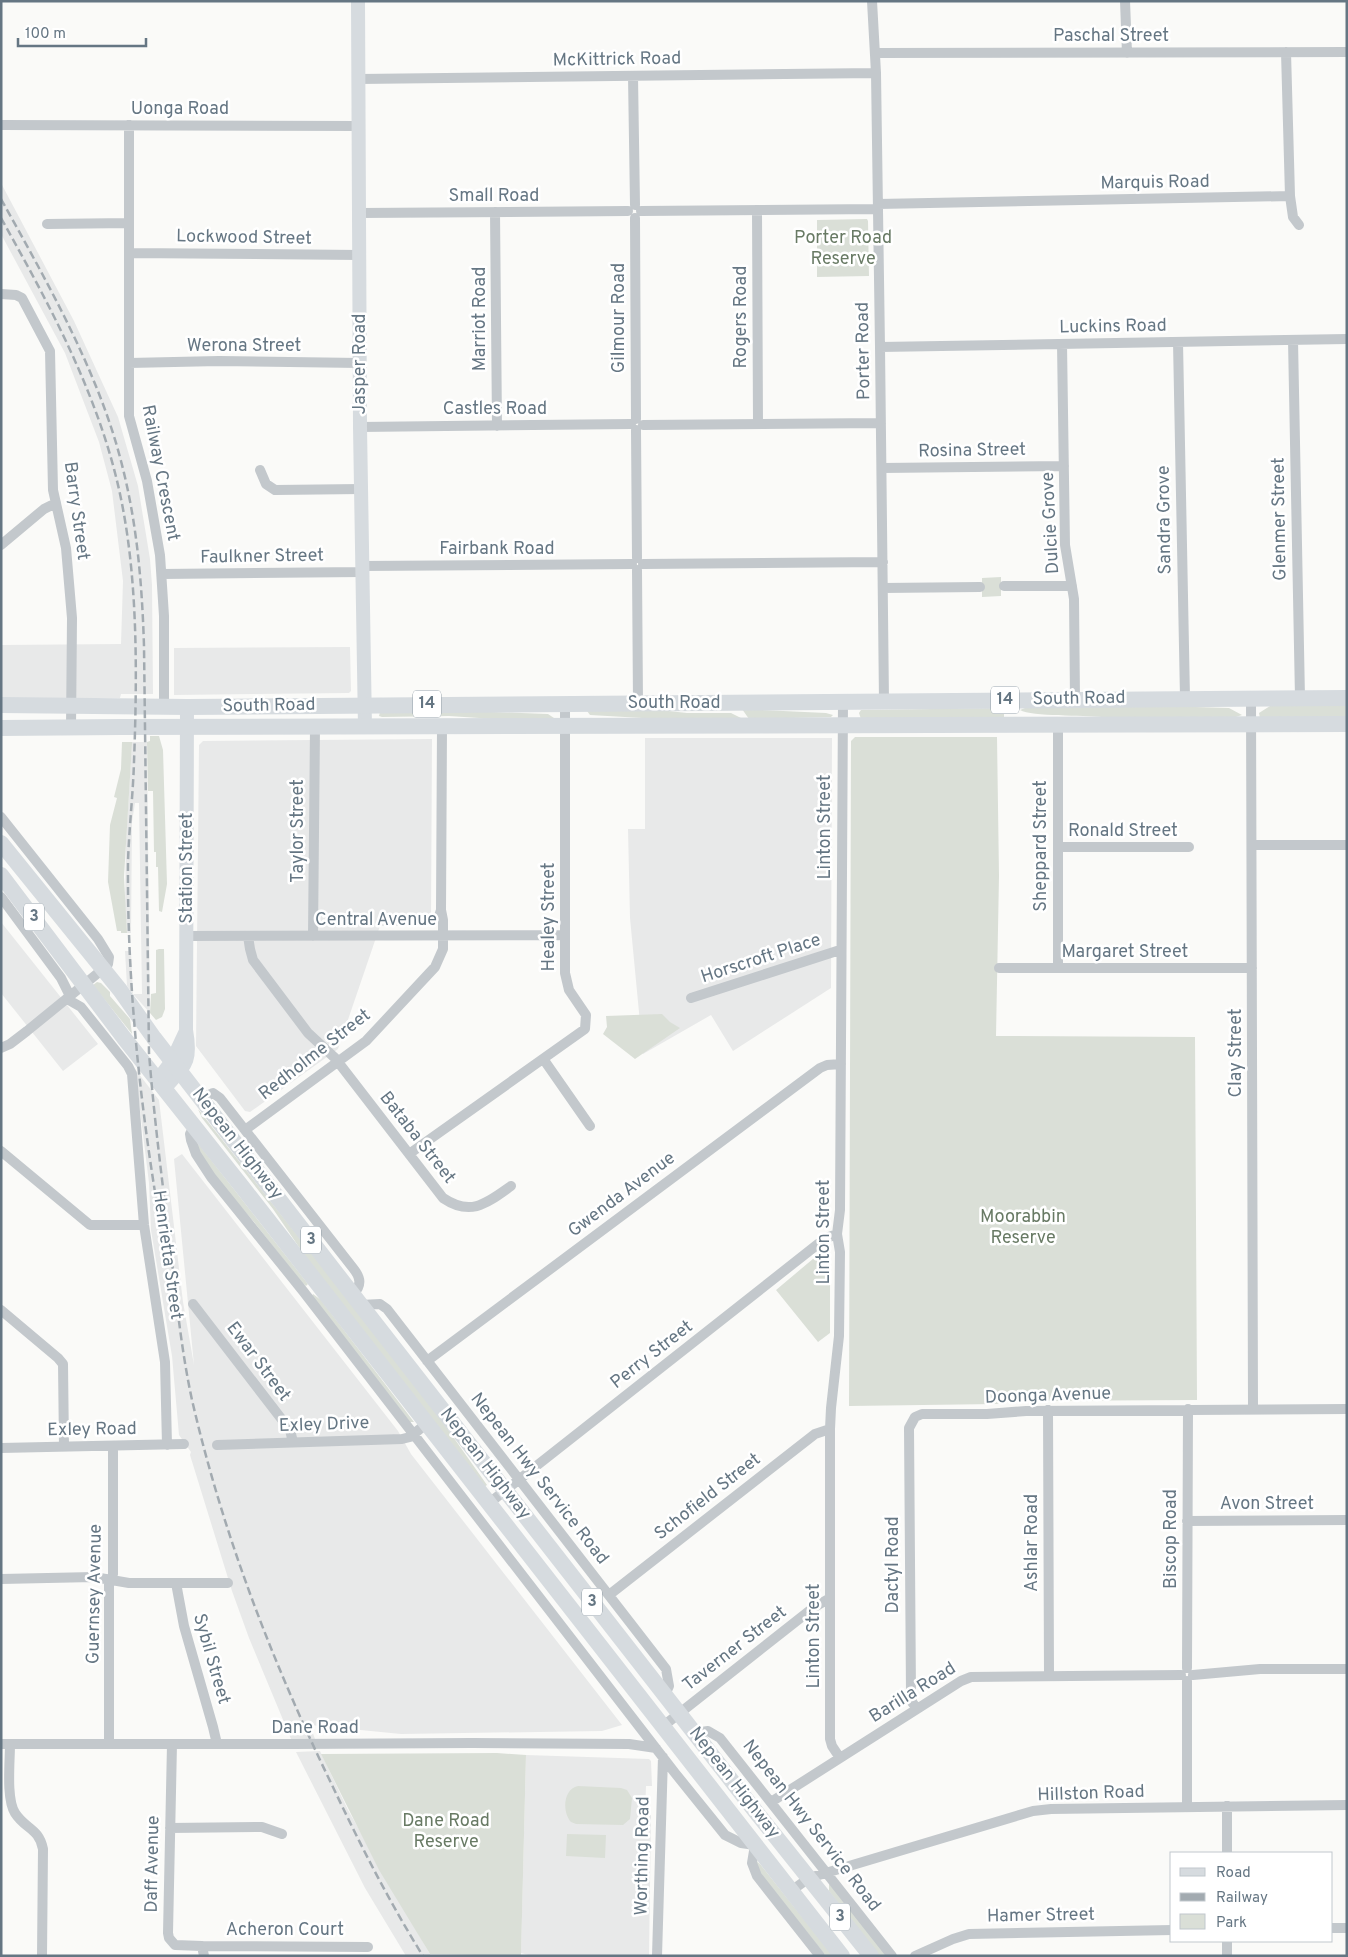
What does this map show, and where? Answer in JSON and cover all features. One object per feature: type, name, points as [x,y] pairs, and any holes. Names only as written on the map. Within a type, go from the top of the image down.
[{"type":"highway","name":"South Road","points":[[1,705],[117,706],[162,702],[187,706],[1347,698]]},
{"type":"highway","points":[[1013,699],[1013,725]]},
{"type":"highway","points":[[736,702],[745,725]]},
{"type":"highway","name":"South Road","points":[[1,728],[1347,724]]},
{"type":"highway","name":"Nepean Highway","points":[[1,843],[120,990],[154,1038],[357,1300],[871,1956]]},
{"type":"highway","name":"Nepean Highway","points":[[1,875],[60,964],[84,984],[124,1038],[322,1290],[420,1429],[488,1504],[842,1956]]},
{"type":"highway","points":[[184,1113],[202,1098]]},
{"type":"main road","name":"Jasper Road","points":[[358,1],[360,427],[365,727]]},
{"type":"main road","name":"Station Street","points":[[159,1082],[176,1066],[188,1060],[189,1045],[186,1030],[187,706]]},
{"type":"street","name":"Porter Road","points":[[872,1],[876,73],[884,701]]},
{"type":"street","points":[[1125,1],[1127,52]]},
{"type":"street","points":[[1286,52],[1290,196],[1293,217],[1299,225]]},
{"type":"street","name":"Paschal Street","points":[[875,53],[1347,52]]},
{"type":"street","name":"McKittrick Road","points":[[359,79],[876,73]]},
{"type":"street","name":"Gilmour Road","points":[[634,76],[638,703]]},
{"type":"street","name":"Uonga Road","points":[[1,125],[359,126]]},
{"type":"street","name":"Railway Crescent","points":[[129,125],[130,421],[147,481],[162,574],[162,702]]},
{"type":"street","name":"Marquis Road","points":[[878,207],[1290,196]]},
{"type":"street","name":"Small Road","points":[[360,213],[757,210],[878,207]]},
{"type":"street","name":"Rogers Road","points":[[757,210],[758,424]]},
{"type":"street","name":"Marriot Road","points":[[495,212],[497,426]]},
{"type":"street","points":[[46,224],[128,223]]},
{"type":"street","name":"Lockwood Street","points":[[129,253],[360,255]]},
{"type":"street","name":"Barry Street","points":[[1,294],[16,295],[22,298],[50,351],[53,490],[66,548],[72,618],[71,728]]},
{"type":"street","name":"Luckins Road","points":[[880,347],[1347,339]]},
{"type":"street","name":"Glenmer Street","points":[[1293,340],[1300,698]]},
{"type":"street","name":"Sandra Grove","points":[[1178,342],[1185,698]]},
{"type":"street","name":"Dulcie Grove","points":[[1062,344],[1065,545],[1074,604],[1075,699]]},
{"type":"street","name":"Werona Street","points":[[129,363],[219,361],[360,363]]},
{"type":"street","name":"Castles Road","points":[[360,427],[881,423]]},
{"type":"street","name":"Rosina Street","points":[[882,468],[1064,466]]},
{"type":"street","points":[[260,470],[266,484],[275,490],[361,489]]},
{"type":"street","points":[[1,545],[44,509],[56,503]]},
{"type":"street","name":"Fairbank Road","points":[[362,569],[883,562]]},
{"type":"street","name":"Faulkner Street","points":[[162,574],[362,569]]},
{"type":"street","points":[[1004,586],[1072,586]]},
{"type":"street","points":[[883,588],[980,587]]},
{"type":"street","name":"Clay Street","points":[[1251,698],[1253,1409]]},
{"type":"street","name":"Linton Street","points":[[840,1758],[832,1746],[830,1738],[830,1430],[839,1336],[840,1252],[837,1234],[840,1210],[840,950],[843,702]]},
{"type":"street","name":"Healey Street","points":[[409,1154],[582,1033],[586,1024],[586,1015],[567,985],[565,935],[565,704]]},
{"type":"street","name":"Sheppard Street","points":[[1058,725],[1058,968]]},
{"type":"street","name":"Taylor Street","points":[[313,936],[315,727]]},
{"type":"street","name":"Redholme Street","points":[[245,1130],[372,1035],[435,967],[440,957],[442,727]]},
{"type":"street","points":[[1,817],[108,952],[109,961],[103,969],[10,1044],[1,1048]]},
{"type":"street","points":[[1252,845],[1347,845]]},
{"type":"street","name":"Ronald Street","points":[[1058,847],[1189,847]]},
{"type":"street","points":[[30,879],[50,878]]},
{"type":"street","points":[[1,897],[60,964],[68,997]]},
{"type":"street","name":"Central Avenue","points":[[187,936],[565,935]]},
{"type":"street","name":"Bataba Street","points":[[248,936],[253,960],[308,1033],[328,1049],[438,1192],[457,1205],[470,1207],[482,1205],[511,1186]]},
{"type":"street","name":"Horscroft Place","points":[[691,998],[840,950]]},
{"type":"street","name":"Margaret Street","points":[[999,968],[1252,968]]},
{"type":"street","name":"Henrietta Street","points":[[68,997],[81,1007],[131,1071],[144,1225],[165,1362],[167,1445]]},
{"type":"street","points":[[544,1060],[590,1126]]},
{"type":"street","name":"Gwenda Avenue","points":[[427,1361],[820,1068],[827,1065],[841,1064]]},
{"type":"street","points":[[202,1098],[209,1093],[217,1095],[357,1273],[360,1283],[357,1300]]},
{"type":"street","points":[[194,1127],[190,1134],[191,1140],[202,1166],[303,1291],[420,1429],[662,1757],[726,1835],[741,1844],[755,1845],[752,1863],[757,1876],[820,1956]]},
{"type":"street","points":[[1,1151],[90,1225],[144,1225]]},
{"type":"street","name":"Perry Street","points":[[488,1504],[818,1244],[837,1234]]},
{"type":"street","points":[[303,1291],[322,1290]]},
{"type":"street","name":"Nepean Hwy Service Road","points":[[357,1300],[383,1306],[520,1480],[666,1669],[669,1686],[665,1695]]},
{"type":"street","name":"Ewar Street","points":[[193,1304],[290,1430],[293,1442]]},
{"type":"street","points":[[1,1310],[58,1358],[62,1364],[64,1447]]},
{"type":"street","name":"Biscop Road","points":[[1188,1409],[1188,1807]]},
{"type":"street","name":"Doonga Avenue","points":[[912,1419],[922,1414],[987,1414],[1048,1410],[1347,1409]]},
{"type":"street","name":"Ashlar Road","points":[[1048,1410],[1049,1675]]},
{"type":"street","name":"Dactyl Road","points":[[912,1419],[909,1428],[910,1694],[912,1702],[917,1709]]},
{"type":"street","name":"Exley Drive","points":[[217,1445],[402,1439],[420,1429]]},
{"type":"street","name":"Schofield Street","points":[[608,1595],[815,1434],[830,1430]]},
{"type":"street","name":"Exley Road","points":[[1,1448],[184,1444]]},
{"type":"street","name":"Guernsey Avenue","points":[[109,1744],[109,1584],[113,1574],[113,1446]]},
{"type":"street","name":"Avon Street","points":[[1188,1520],[1347,1520]]},
{"type":"street","points":[[1,1579],[94,1577],[129,1582],[228,1582]]},
{"type":"street","name":"Sybil Street","points":[[176,1583],[180,1613],[213,1727],[216,1744]]},
{"type":"street","name":"Taverner Street","points":[[662,1727],[813,1608],[830,1598]]},
{"type":"street","name":"Barilla Road","points":[[771,1802],[961,1681],[971,1677],[1187,1675],[1260,1669],[1347,1669]]},
{"type":"street","points":[[637,1723],[644,1702]]},
{"type":"street","name":"Nepean Hwy Service Road","points":[[695,1733],[708,1731],[720,1738],[892,1956]]},
{"type":"street","name":"Dane Road","points":[[630,1744],[646,1735]]},
{"type":"street","name":"Dane Road","points":[[6,1744],[472,1743],[630,1744],[656,1748]]},
{"type":"street","points":[[6,1744],[12,1808],[17,1816],[36,1832],[42,1841],[42,1956]]},
{"type":"street","name":"Daff Avenue","points":[[172,1744],[168,1936],[178,1946],[203,1951]]},
{"type":"street","name":"Worthing Road","points":[[657,1956],[662,1757]]},
{"type":"street","name":"Hillston Road","points":[[791,1891],[809,1878],[826,1872],[1033,1811],[1347,1805]]},
{"type":"street","points":[[1227,1806],[1227,1852]]},
{"type":"street","points":[[170,1828],[262,1827],[282,1834]]},
{"type":"street","points":[[1333,1928],[1347,1928]]},
{"type":"street","name":"Hamer Street","points":[[915,1956],[969,1934],[1170,1930]]},
{"type":"street","points":[[1227,1942],[1227,1956]]},
{"type":"street","name":"Acheron Court","points":[[203,1951],[368,1947]]},
{"type":"shaded area","points":[[1,183],[74,321],[118,417],[138,486],[150,559],[153,694],[121,694],[120,698],[1,698],[1,645],[121,644],[123,581],[112,491],[99,442],[65,353],[1,234]]},
{"type":"shaded area","points":[[350,647],[351,691],[349,693],[174,695],[174,648]]},
{"type":"shaded area","points":[[645,738],[832,738],[831,988],[733,1051],[711,1015],[643,1054],[630,918],[628,829],[645,829]]},
{"type":"shaded area","points":[[432,739],[431,921],[427,926],[380,926],[338,1049],[250,1112],[245,1111],[196,1046],[199,745],[203,741]]},
{"type":"shaded area","points":[[132,742],[147,742],[150,1013],[133,994],[142,994],[139,803],[135,803],[132,822],[131,933],[127,933],[125,906],[126,841]]},
{"type":"shaded area","points":[[1,922],[98,1044],[63,1071],[1,993]]},
{"type":"shaded area","points":[[125,951],[131,951],[133,994],[127,986]]},
{"type":"shaded area","points":[[135,1069],[159,1100],[183,1302],[194,1365],[174,1159],[182,1154],[398,1431],[411,1454],[622,1725],[602,1731],[401,1734],[310,1725],[315,1739],[291,1739],[249,1638],[232,1591],[190,1455],[191,1452],[179,1435],[172,1356],[151,1230],[149,1183]]},
{"type":"shaded area","points":[[320,1751],[348,1810],[431,1956],[406,1956],[365,1888],[296,1752]]},
{"type":"shaded area","points":[[526,1755],[649,1759],[651,1761],[652,1786],[646,1786],[645,1815],[651,1815],[649,1956],[532,1956],[521,1953]]},
{"type":"green space","name":"Porter Road Reserve","points":[[867,219],[869,276],[817,277],[817,220]]},
{"type":"green space","points":[[1001,577],[1001,596],[982,597],[982,578]]},
{"type":"green space","points":[[1347,704],[1347,718],[1260,718],[1259,713],[1270,706]]},
{"type":"green space","points":[[1162,706],[1229,708],[1242,715],[1236,717],[1102,717],[1046,715],[1020,710],[1025,708]]},
{"type":"green space","points":[[1004,708],[1004,717],[861,719],[859,713],[861,710]]},
{"type":"green space","points":[[650,709],[687,713],[731,713],[741,718],[677,720],[590,715],[587,711]]},
{"type":"green space","points":[[742,709],[826,713],[833,715],[831,717],[749,719]]},
{"type":"green space","points":[[380,712],[492,712],[548,714],[554,718],[509,720],[449,716],[382,717],[379,716]]},
{"type":"green space","points":[[150,736],[159,736],[163,750],[167,884],[162,912],[159,911],[158,867],[156,867],[156,852],[154,852],[153,791],[148,791],[147,742],[150,741]]},
{"type":"green space","name":"Moorabbin Reserve","points":[[855,737],[997,737],[999,876],[996,1036],[1195,1037],[1197,1400],[1015,1401],[996,1404],[849,1406],[851,741]]},
{"type":"green space","points":[[122,742],[132,742],[124,877],[127,933],[117,931],[108,882],[110,825],[117,798],[114,797],[121,769]]},
{"type":"green space","points":[[164,949],[165,1009],[162,1017],[156,1020],[150,1013],[151,994],[156,993],[156,950]]},
{"type":"green space","points":[[97,982],[101,983],[110,992],[110,996],[130,1019],[132,1034],[93,985]]},
{"type":"green space","points":[[662,1014],[680,1028],[635,1059],[603,1034],[607,1027],[606,1016]]},
{"type":"green space","points":[[198,1109],[430,1404],[487,1485],[484,1487],[316,1272],[273,1209],[202,1118]]},
{"type":"green space","points":[[193,1137],[308,1284],[306,1286],[208,1169]]},
{"type":"green space","points":[[820,1253],[830,1257],[830,1333],[818,1342],[776,1290]]},
{"type":"green space","points":[[313,1294],[321,1300],[414,1422],[410,1422],[312,1296]]},
{"type":"green space","name":"Dane Road Reserve","points":[[497,1753],[526,1755],[521,1956],[430,1954],[379,1870],[321,1754]]},
{"type":"green space","points":[[578,1786],[621,1788],[627,1790],[632,1798],[630,1819],[623,1825],[576,1824],[571,1822],[566,1813],[566,1801],[569,1791]]},
{"type":"green space","points":[[567,1834],[606,1835],[605,1858],[566,1856]]},
{"type":"green space","points":[[755,1860],[833,1956],[826,1956],[762,1876]]},
{"type":"green space","points":[[829,1884],[887,1956],[879,1956],[829,1891]]},
{"type":"railway","points":[[1,199],[53,294],[99,393],[121,461],[135,530],[142,599],[144,646],[149,1053],[158,1148],[179,1322],[192,1400],[204,1450],[234,1547],[288,1690],[363,1849],[423,1956]]},
{"type":"railway","points":[[1,218],[57,323],[89,395],[103,432],[114,470],[128,539],[134,603],[136,667],[134,762],[128,862],[130,957],[142,1099],[163,1240]]}]
